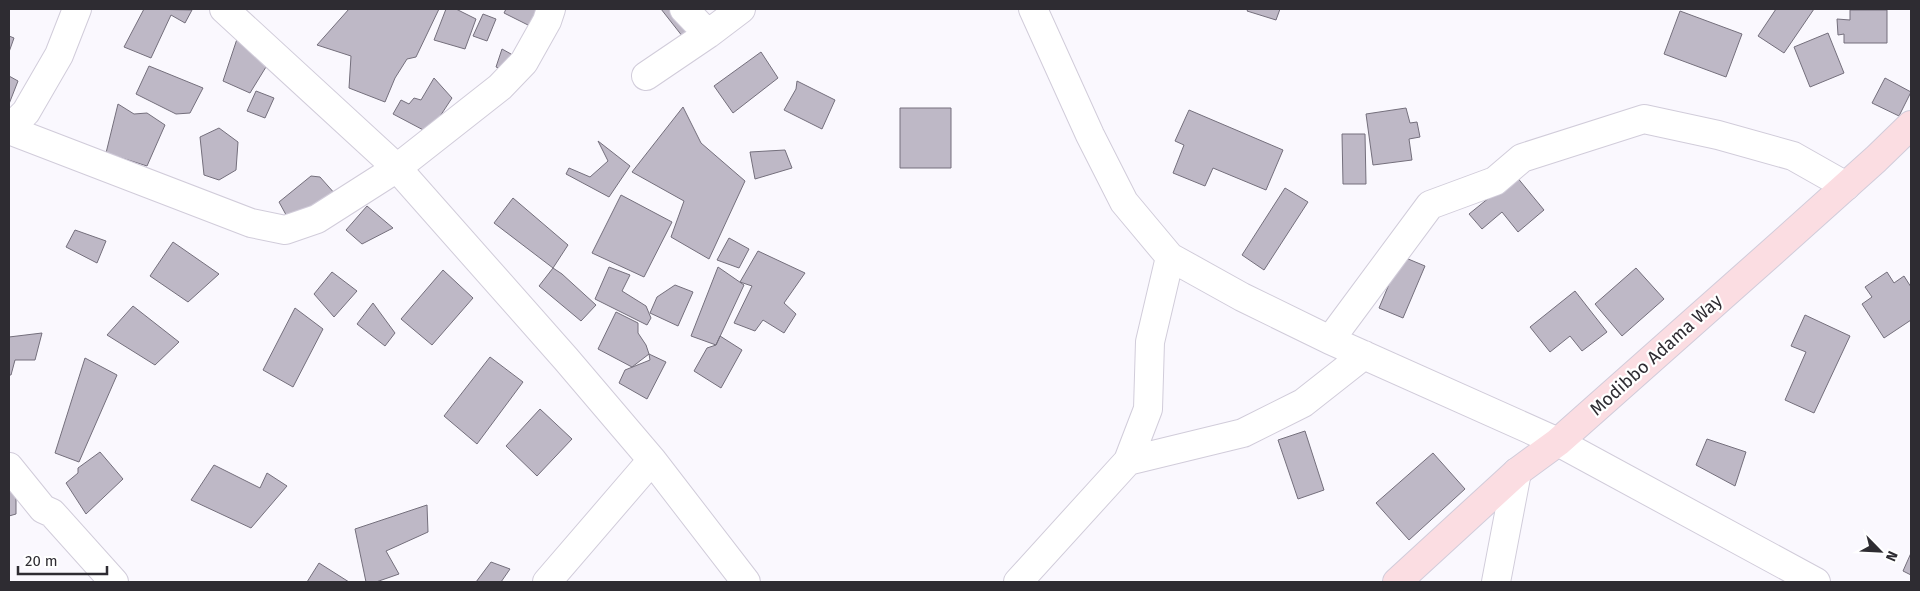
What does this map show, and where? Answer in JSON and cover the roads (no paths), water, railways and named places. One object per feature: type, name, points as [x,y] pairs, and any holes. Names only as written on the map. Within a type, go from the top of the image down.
[{"type":"main road","name":"Modibbo Adama Way","points":[[1397,582],[1517,472],[1558,442],[1846,186],[1911,125]]},
{"type":"street","points":[[77,9],[59,55],[26,112],[9,129],[251,223],[285,230],[317,219],[397,168],[500,87],[524,62],[547,21],[551,9]]},
{"type":"street","points":[[224,9],[397,168],[652,460],[746,582]]},
{"type":"street","points":[[684,9],[708,34]]},
{"type":"street","points":[[646,76],[708,34],[740,9]]},
{"type":"street","points":[[1033,9],[1090,135],[1124,202],[1170,257],[1330,340],[1558,442],[1816,582]]},
{"type":"street","points":[[1330,340],[1430,204],[1495,181],[1522,158],[1644,119],[1718,135],[1793,156],[1846,186]]},
{"type":"street","points":[[1018,582],[1128,461],[1148,408],[1150,342],[1170,257]]},
{"type":"street","points":[[1128,461],[1243,433],[1303,403],[1364,355]]},
{"type":"street","points":[[547,582],[652,460]]},
{"type":"street","points":[[9,467],[43,509],[52,513],[114,582]]},
{"type":"street","points":[[1496,582],[1517,472]]}]
